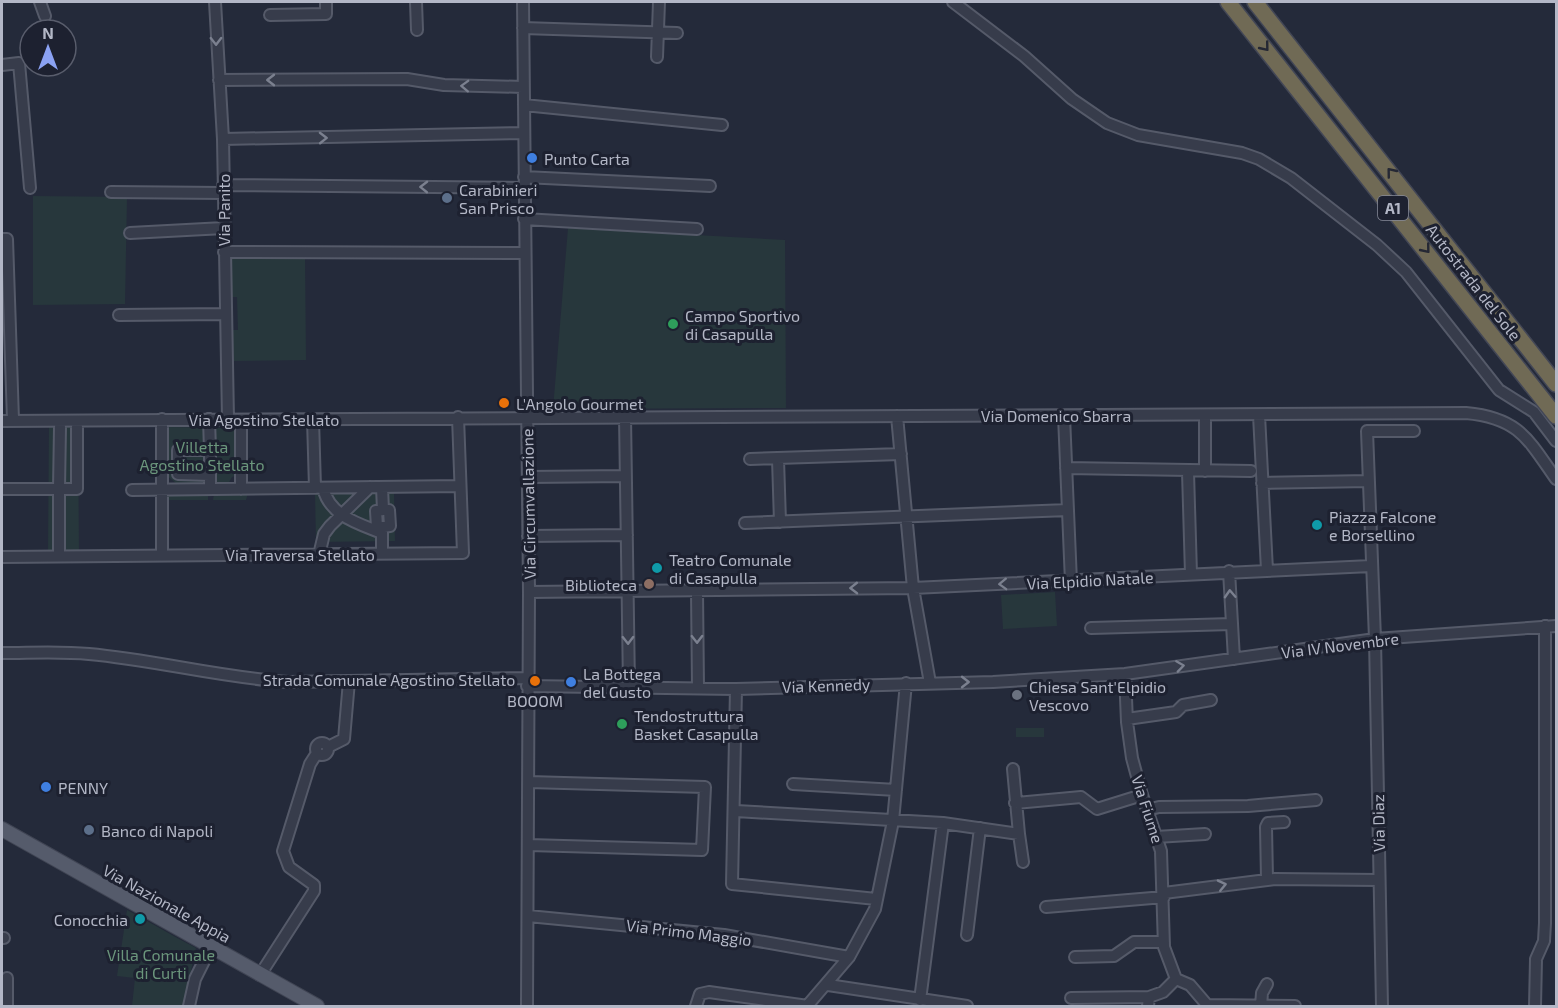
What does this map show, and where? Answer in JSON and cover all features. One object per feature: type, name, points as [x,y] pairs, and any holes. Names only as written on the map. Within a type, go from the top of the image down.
[{"type":"highway","name":"Autostrada del Sole","points":[[1228,2],[1557,416]]},
{"type":"highway","name":"Autostrada del Sole","points":[[1254,2],[1557,384]]},
{"type":"main road","name":"Via Nazionale Appia","points":[[2,829],[317,1006]]},
{"type":"street","points":[[40,2],[45,16]]},
{"type":"street","name":"Via Panito","points":[[215,2],[223,139],[228,419]]},
{"type":"street","points":[[270,15],[326,14],[326,2]]},
{"type":"street","points":[[416,2],[417,30]]},
{"type":"street","name":"Via Circumvallazione","points":[[522,2],[529,592],[527,1006]]},
{"type":"street","points":[[657,57],[659,2]]},
{"type":"street","points":[[953,2],[1090,112],[1123,131],[1242,153],[1259,159],[1291,178],[1406,272],[1499,390],[1534,412],[1557,441]]},
{"type":"street","points":[[523,28],[677,33]]},
{"type":"street","points":[[2,65],[19,63],[30,188]]},
{"type":"street","points":[[219,80],[407,79],[444,85],[523,87]]},
{"type":"street","points":[[524,105],[722,125]]},
{"type":"street","points":[[223,139],[524,133]]},
{"type":"street","points":[[111,192],[524,182],[710,186]]},
{"type":"street","points":[[524,219],[697,229]]},
{"type":"street","points":[[130,233],[224,228]]},
{"type":"street","points":[[2,239],[7,239],[7,421]]},
{"type":"street","points":[[224,252],[524,253]]},
{"type":"street","points":[[119,315],[225,314]]},
{"type":"street","name":"Via Domenico Sbarra","points":[[527,416],[1466,413],[1490,416],[1509,423],[1524,436],[1557,479]]},
{"type":"street","points":[[1205,415],[1205,471]]},
{"type":"street","points":[[1259,415],[1267,570],[1371,566]]},
{"type":"street","name":"Via Agostino Stellato","points":[[7,421],[527,416]]},
{"type":"street","points":[[625,416],[629,687]]},
{"type":"street","points":[[897,416],[913,588],[930,683]]},
{"type":"street","points":[[1064,416],[1071,582]]},
{"type":"street","name":"Via Traversa Stellato","points":[[2,557],[463,554],[458,417]]},
{"type":"street","points":[[162,419],[162,555]]},
{"type":"street","points":[[209,419],[210,489]]},
{"type":"street","points":[[313,419],[319,488],[331,507],[342,516],[382,530]]},
{"type":"street","points":[[241,426],[241,489]]},
{"type":"street","points":[[59,556],[60,427]]},
{"type":"street","points":[[2,489],[77,489],[76,427]]},
{"type":"street","name":"Via Diaz","points":[[1382,1006],[1375,639],[1372,620],[1367,431],[1414,431]]},
{"type":"street","points":[[210,450],[178,450],[178,474],[210,475]]},
{"type":"street","points":[[750,459],[901,454]]},
{"type":"street","points":[[778,459],[780,522]]},
{"type":"street","points":[[1066,468],[1188,472],[1251,471]]},
{"type":"street","points":[[1188,472],[1191,574]]},
{"type":"street","points":[[528,477],[626,476]]},
{"type":"street","points":[[1262,483],[1368,481]]},
{"type":"street","points":[[132,490],[460,486]]},
{"type":"street","points":[[319,555],[324,534],[370,487]]},
{"type":"street","points":[[382,487],[383,510],[376,510],[377,527],[382,530]]},
{"type":"street","points":[[745,523],[1068,510]]},
{"type":"street","points":[[381,554],[382,530]]},
{"type":"street","points":[[528,537],[627,536]]},
{"type":"street","name":"Via Elpidio Natale","points":[[529,592],[913,588],[1071,582],[1267,570]]},
{"type":"street","points":[[1229,571],[1234,659]]},
{"type":"street","points":[[697,591],[698,688]]},
{"type":"street","points":[[1091,628],[1232,624]]},
{"type":"street","points":[[1535,1006],[1536,958],[1544,941],[1551,761],[1551,626]]},
{"type":"street","name":"Via IV Novembre","points":[[1125,674],[1375,639],[1551,626]]},
{"type":"street","name":"Strada Comunale Agostino Stellato","points":[[2,653],[88,654],[183,666],[250,680],[527,682]]},
{"type":"street","name":"Via Kennedy","points":[[527,682],[736,689],[906,682],[993,682],[1125,674]]},
{"type":"street","name":"Via Fiume","points":[[1125,674],[1127,719],[1142,795],[1161,851],[1164,942],[1176,980]]},
{"type":"street","points":[[260,975],[315,888],[289,867],[283,851],[310,764],[317,753],[316,749],[320,744],[328,747],[344,739],[350,681]]},
{"type":"street","points":[[696,1006],[700,994],[710,992],[807,1006],[828,985],[849,957],[875,909],[893,821],[906,682]]},
{"type":"street","points":[[736,689],[736,811],[732,884],[876,899]]},
{"type":"street","points":[[1127,719],[1176,712],[1183,705],[1211,700]]},
{"type":"street","points":[[1013,768],[1023,862]]},
{"type":"street","points":[[529,782],[705,787],[702,850],[529,846]]},
{"type":"street","points":[[793,784],[896,790]]},
{"type":"street","points":[[1015,803],[1081,797],[1097,809],[1142,795]]},
{"type":"street","points":[[1147,810],[1159,807],[1248,806],[1316,800]]},
{"type":"street","points":[[736,811],[943,823],[1019,834]]},
{"type":"street","points":[[1267,879],[1266,827],[1268,823],[1284,822]]},
{"type":"street","points":[[920,1000],[943,823]]},
{"type":"street","points":[[967,935],[980,828]]},
{"type":"street","points":[[1156,837],[1205,834]]},
{"type":"street","points":[[1046,907],[1164,895],[1267,879],[1379,880]]},
{"type":"street","name":"Via Primo Maggio","points":[[528,916],[724,935],[849,957]]},
{"type":"street","points":[[1544,941],[1557,942]]},
{"type":"street","points":[[1076,957],[1114,956],[1134,942],[1164,942]]},
{"type":"street","points":[[189,1006],[195,979],[211,947]]},
{"type":"street","points":[[7,978],[7,1006]]},
{"type":"street","points":[[1071,998],[1148,1002],[1176,980],[1190,985],[1208,1006],[1294,1006]]},
{"type":"street","points":[[1261,1006],[1262,993],[1267,984]]},
{"type":"street","points":[[828,985],[967,1006]]},
{"type":"green space","points":[[33,196],[127,197],[125,304],[33,305]]},
{"type":"green space","name":"Campo Sportivo di Casapulla","points":[[568,228],[785,240],[786,408],[553,409]]},
{"type":"green space","points":[[232,256],[305,257],[306,360],[231,361],[231,330],[238,330],[237,297],[230,297],[229,259]]},
{"type":"green space","points":[[49,420],[78,420],[79,556],[48,556]]},
{"type":"green space","name":"Villetta Agostino Stellato","points":[[168,427],[237,428],[238,475],[232,477],[228,484],[177,484],[165,474]]},
{"type":"green space","points":[[167,492],[208,494],[208,500],[166,500]]},
{"type":"green space","points":[[394,492],[395,541],[316,542],[315,493]]},
{"type":"green space","points":[[248,493],[246,500],[213,500],[214,494]]},
{"type":"green space","points":[[1055,592],[1057,626],[1003,629],[1001,595]]},
{"type":"green space","points":[[1016,728],[1044,728],[1044,737],[1016,737]]},
{"type":"green space","name":"Villa Comunale di Curti","points":[[127,910],[196,948],[183,1006],[132,1006],[135,978],[117,976]]},
{"type":"place","name":"Punto Carta","points":[[532,158]]},
{"type":"place","name":"Carabinieri San Prisco","points":[[447,198]]},
{"type":"place","name":"Campo Sportivo di Casapulla","points":[[673,324]]},
{"type":"place","name":"L'Angolo Gourmet","points":[[504,403]]},
{"type":"place","name":"Piazza Falcone e Borsellino","points":[[1317,525]]},
{"type":"place","name":"Teatro Comunale di Casapulla","points":[[657,568]]},
{"type":"place","name":"Biblioteca","points":[[649,584]]},
{"type":"place","name":"BOOOM","points":[[535,681]]},
{"type":"place","name":"La Bottega del Gusto","points":[[571,682]]},
{"type":"place","name":"Chiesa Sant'Elpidio Vescovo","points":[[1017,695]]},
{"type":"place","name":"Tendostruttura Basket Casapulla","points":[[622,724]]},
{"type":"place","name":"PENNY","points":[[46,787]]},
{"type":"place","name":"Banco di Napoli","points":[[89,830]]},
{"type":"place","name":"Conocchia","points":[[140,919]]}]
